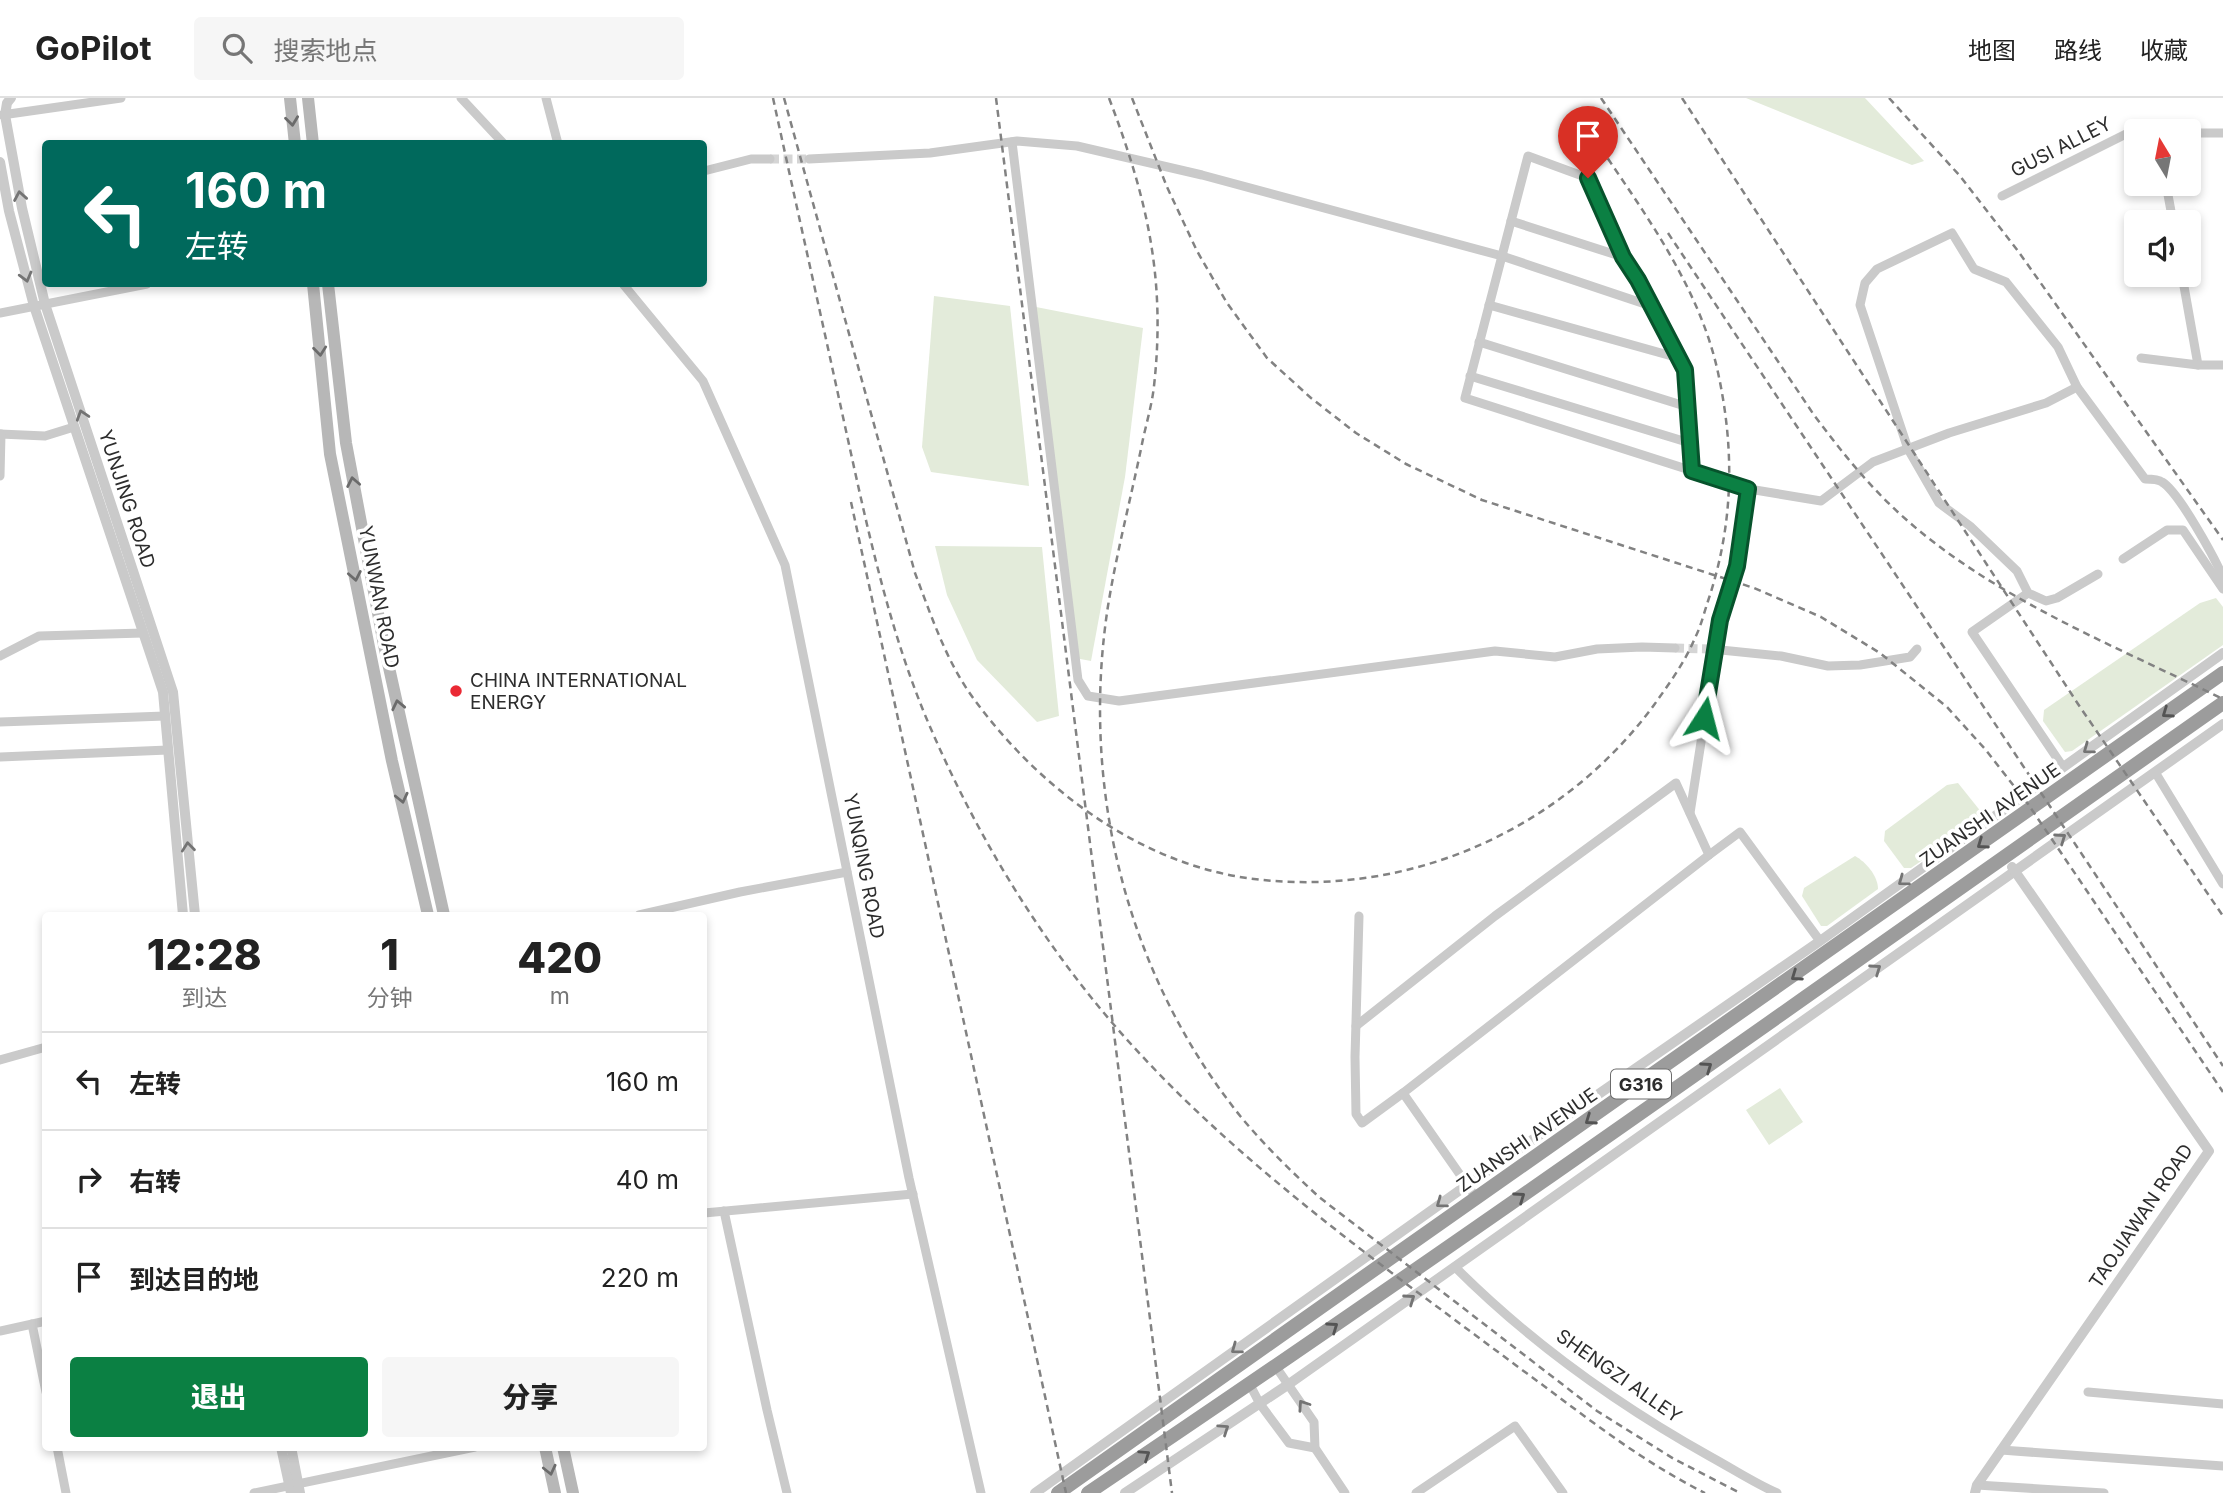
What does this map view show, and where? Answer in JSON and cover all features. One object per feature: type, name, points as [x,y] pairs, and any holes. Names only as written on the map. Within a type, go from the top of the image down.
[{"type":"highway","name":"ZUANSHI AVENUE","points":[[1058,1493],[1403,1248],[1853,936],[2223,673]]},
{"type":"highway","name":"G316","points":[[1088,1493],[1276,1367],[2223,704]]},
{"type":"main road","points":[[290,98],[295,140]]},
{"type":"main road","points":[[308,98],[313,140]]},
{"type":"main road","name":"YUNWAN ROAD","points":[[313,287],[330,454],[387,734],[427,912]]},
{"type":"main road","name":"YUNWAN ROAD","points":[[328,287],[346,443],[384,645],[443,912]]},
{"type":"main road","points":[[546,1451],[555,1493]]},
{"type":"main road","points":[[564,1451],[573,1493]]},
{"type":"street","name":"YUNJING ROAD","points":[[11,98],[3,115],[40,305],[74,427],[163,692],[183,912]]},
{"type":"street","points":[[3,115],[121,98]]},
{"type":"street","points":[[461,98],[500,140]]},
{"type":"street","points":[[546,98],[557,140]]},
{"type":"street","points":[[2202,133],[2223,133]]},
{"type":"street","name":"GUSI ALLEY","points":[[2003,196],[2124,135]]},
{"type":"street","points":[[1012,142],[1078,680],[1088,696],[1119,701],[1495,651],[1555,657],[1597,649],[1675,648]]},
{"type":"street","points":[[809,159],[930,153],[1012,142],[1077,146],[1189,172],[1502,256],[1651,306]]},
{"type":"street","points":[[1692,471],[1685,370],[1623,257],[1588,178],[1528,156],[1465,398],[1692,471],[1748,489],[1821,501],[1873,462],[1949,433],[2046,403],[2077,387]]},
{"type":"street","points":[[707,170],[751,159],[770,159]]},
{"type":"street","name":"YUNJING ROAD","points":[[0,162],[9,211],[173,692],[195,912]]},
{"type":"street","points":[[1511,221],[1623,257]]},
{"type":"street","points":[[2098,574],[2057,598],[2046,601],[2028,593],[2017,571],[1970,526],[1938,503],[1908,449],[1860,305],[1865,283],[1877,269],[1952,233],[1974,269],[2006,282],[2058,347],[2077,387],[2145,479],[2162,482],[2179,500],[2223,577]]},
{"type":"street","points":[[0,313],[132,287]]},
{"type":"street","name":"YUNQING ROAD","points":[[625,287],[703,382],[785,565],[913,1195],[981,1493]]},
{"type":"street","points":[[2184,287],[2198,365]]},
{"type":"street","points":[[1489,305],[1679,358]]},
{"type":"street","points":[[1479,342],[1688,407]]},
{"type":"street","points":[[2141,358],[2198,365],[2223,365]]},
{"type":"street","points":[[1470,376],[1690,443]]},
{"type":"street","points":[[0,476],[0,434],[45,436],[74,427]]},
{"type":"street","points":[[1690,813],[1712,649],[1737,566],[1748,489]]},
{"type":"street","points":[[2123,559],[2167,530],[2183,530],[2223,589]]},
{"type":"street","points":[[2028,593],[1972,632],[2063,767]]},
{"type":"street","points":[[0,656],[39,636],[143,633]]},
{"type":"street","points":[[1712,649],[1781,656],[1828,666],[1860,666],[1910,657],[1917,649]]},
{"type":"street","points":[[1037,1492],[1467,1185],[1819,941],[2223,653]]},
{"type":"street","points":[[0,722],[165,716]]},
{"type":"street","points":[[1125,1493],[1289,1384],[2223,724]]},
{"type":"street","points":[[0,757],[168,750]]},
{"type":"street","points":[[2155,772],[2223,884]]},
{"type":"street","points":[[1356,1026],[1495,916],[1676,783],[1709,855]]},
{"type":"street","points":[[1359,916],[1356,1114],[1362,1123],[1740,832],[1819,941]]},
{"type":"street","name":"TAOJIAWAN ROAD","points":[[1976,1489],[2209,1151],[2004,857]]},
{"type":"street","points":[[652,912],[847,872]]},
{"type":"street","points":[[1934,907],[1945,920]]},
{"type":"street","points":[[1844,923],[1853,936]]},
{"type":"street","points":[[1709,1017],[1717,1031]]},
{"type":"street","points":[[0,1060],[42,1048]]},
{"type":"street","points":[[1403,1093],[1477,1199]]},
{"type":"street","points":[[707,1213],[913,1195]]},
{"type":"street","points":[[724,1211],[787,1493]]},
{"type":"street","name":"SHENGZI ALLEY","points":[[1455,1266],[1492,1304],[1576,1370],[1650,1423],[1777,1493]]},
{"type":"street","points":[[0,1331],[42,1322]]},
{"type":"street","points":[[32,1324],[42,1373]]},
{"type":"street","points":[[1276,1367],[1314,1422],[1315,1448],[1345,1493]]},
{"type":"street","points":[[1250,1385],[1260,1404],[1289,1443],[1315,1448]]},
{"type":"street","points":[[2088,1392],[2223,1404]]},
{"type":"street","points":[[1416,1493],[1515,1426],[1563,1493]]},
{"type":"street","points":[[2001,1450],[2223,1466]]},
{"type":"street","points":[[58,1451],[66,1493]]},
{"type":"street","points":[[282,1451],[295,1489]]},
{"type":"street","points":[[291,1451],[295,1489]]},
{"type":"street","points":[[254,1493],[295,1489],[458,1451]]},
{"type":"street","points":[[1976,1489],[2104,1493]]},
{"type":"green space","points":[[1746,98],[1865,98],[1924,161],[1912,165]]},
{"type":"green space","points":[[934,296],[1010,306],[1029,486],[931,472],[922,447]]},
{"type":"green space","points":[[1031,306],[1143,328],[1125,477],[1091,661],[1075,658]]},
{"type":"green space","points":[[935,546],[1042,547],[1059,716],[1037,722],[977,660],[947,595]]},
{"type":"green space","points":[[2216,598],[2223,607],[2223,645],[2072,751],[2065,752],[2043,721],[2044,710],[2200,603]]},
{"type":"green space","points":[[1958,783],[1982,813],[1982,819],[1911,868],[1904,868],[1884,841],[1885,831],[1947,785]]},
{"type":"green space","points":[[1855,856],[1871,870],[1878,889],[1827,926],[1821,926],[1802,896],[1804,888]]},
{"type":"green space","points":[[1780,1088],[1803,1122],[1769,1145],[1746,1110]]},
{"type":"tunnel","points":[[770,159],[809,159]]},
{"type":"tunnel","points":[[1675,648],[1710,649]]},
{"type":"railway","points":[[773,98],[868,530],[899,642],[911,679],[945,761],[992,852],[1018,895],[1108,1018],[1173,1088],[1270,1177],[1374,1259],[1602,1429],[1642,1457],[1705,1493]]},
{"type":"railway","points":[[784,98],[915,573],[946,651],[971,695],[1026,760],[1059,790],[1131,839],[1170,857],[1211,871],[1254,879],[1312,882],[1369,877],[1424,865],[1478,846],[1528,820],[1574,788],[1617,749],[1671,681],[1701,624],[1723,543],[1729,485],[1727,427],[1717,368],[1695,303],[1680,272],[1644,212],[1586,126]]},
{"type":"railway","points":[[996,98],[1172,1493]]},
{"type":"railway","points":[[1109,98],[1134,170],[1150,239],[1155,274],[1157,347],[1152,399],[1108,606],[1101,674],[1101,742],[1107,810],[1121,876],[1141,940],[1168,1002],[1201,1061],[1241,1117],[1319,1197],[1597,1411],[1674,1459],[1740,1493]]},
{"type":"railway","points":[[1132,98],[1167,187],[1197,251],[1227,303],[1267,358],[1311,398],[1356,433],[1406,464],[1482,500],[1754,588],[1821,617],[1880,653],[1947,707],[1985,749],[2028,804],[2223,1092]]},
{"type":"railway","points":[[1601,98],[1814,415],[1855,467],[1889,504],[1937,545],[2014,595],[2097,639],[2223,699]]},
{"type":"railway","points":[[1682,98],[2078,704],[2223,916]]},
{"type":"railway","points":[[1889,98],[1960,176],[2018,251],[2223,540]]},
{"type":"railway","points":[[1668,233],[2223,1066]]},
{"type":"railway","points":[[851,502],[1066,1493]]},
{"type":"place","name":"CHINA INTERNATIONAL ENERGY","points":[[456,691]]},
{"type":"route","points":[[1588,178],[1623,257],[1685,370],[1692,471],[1748,489],[1737,566],[1720,620],[1704,718]]}]
